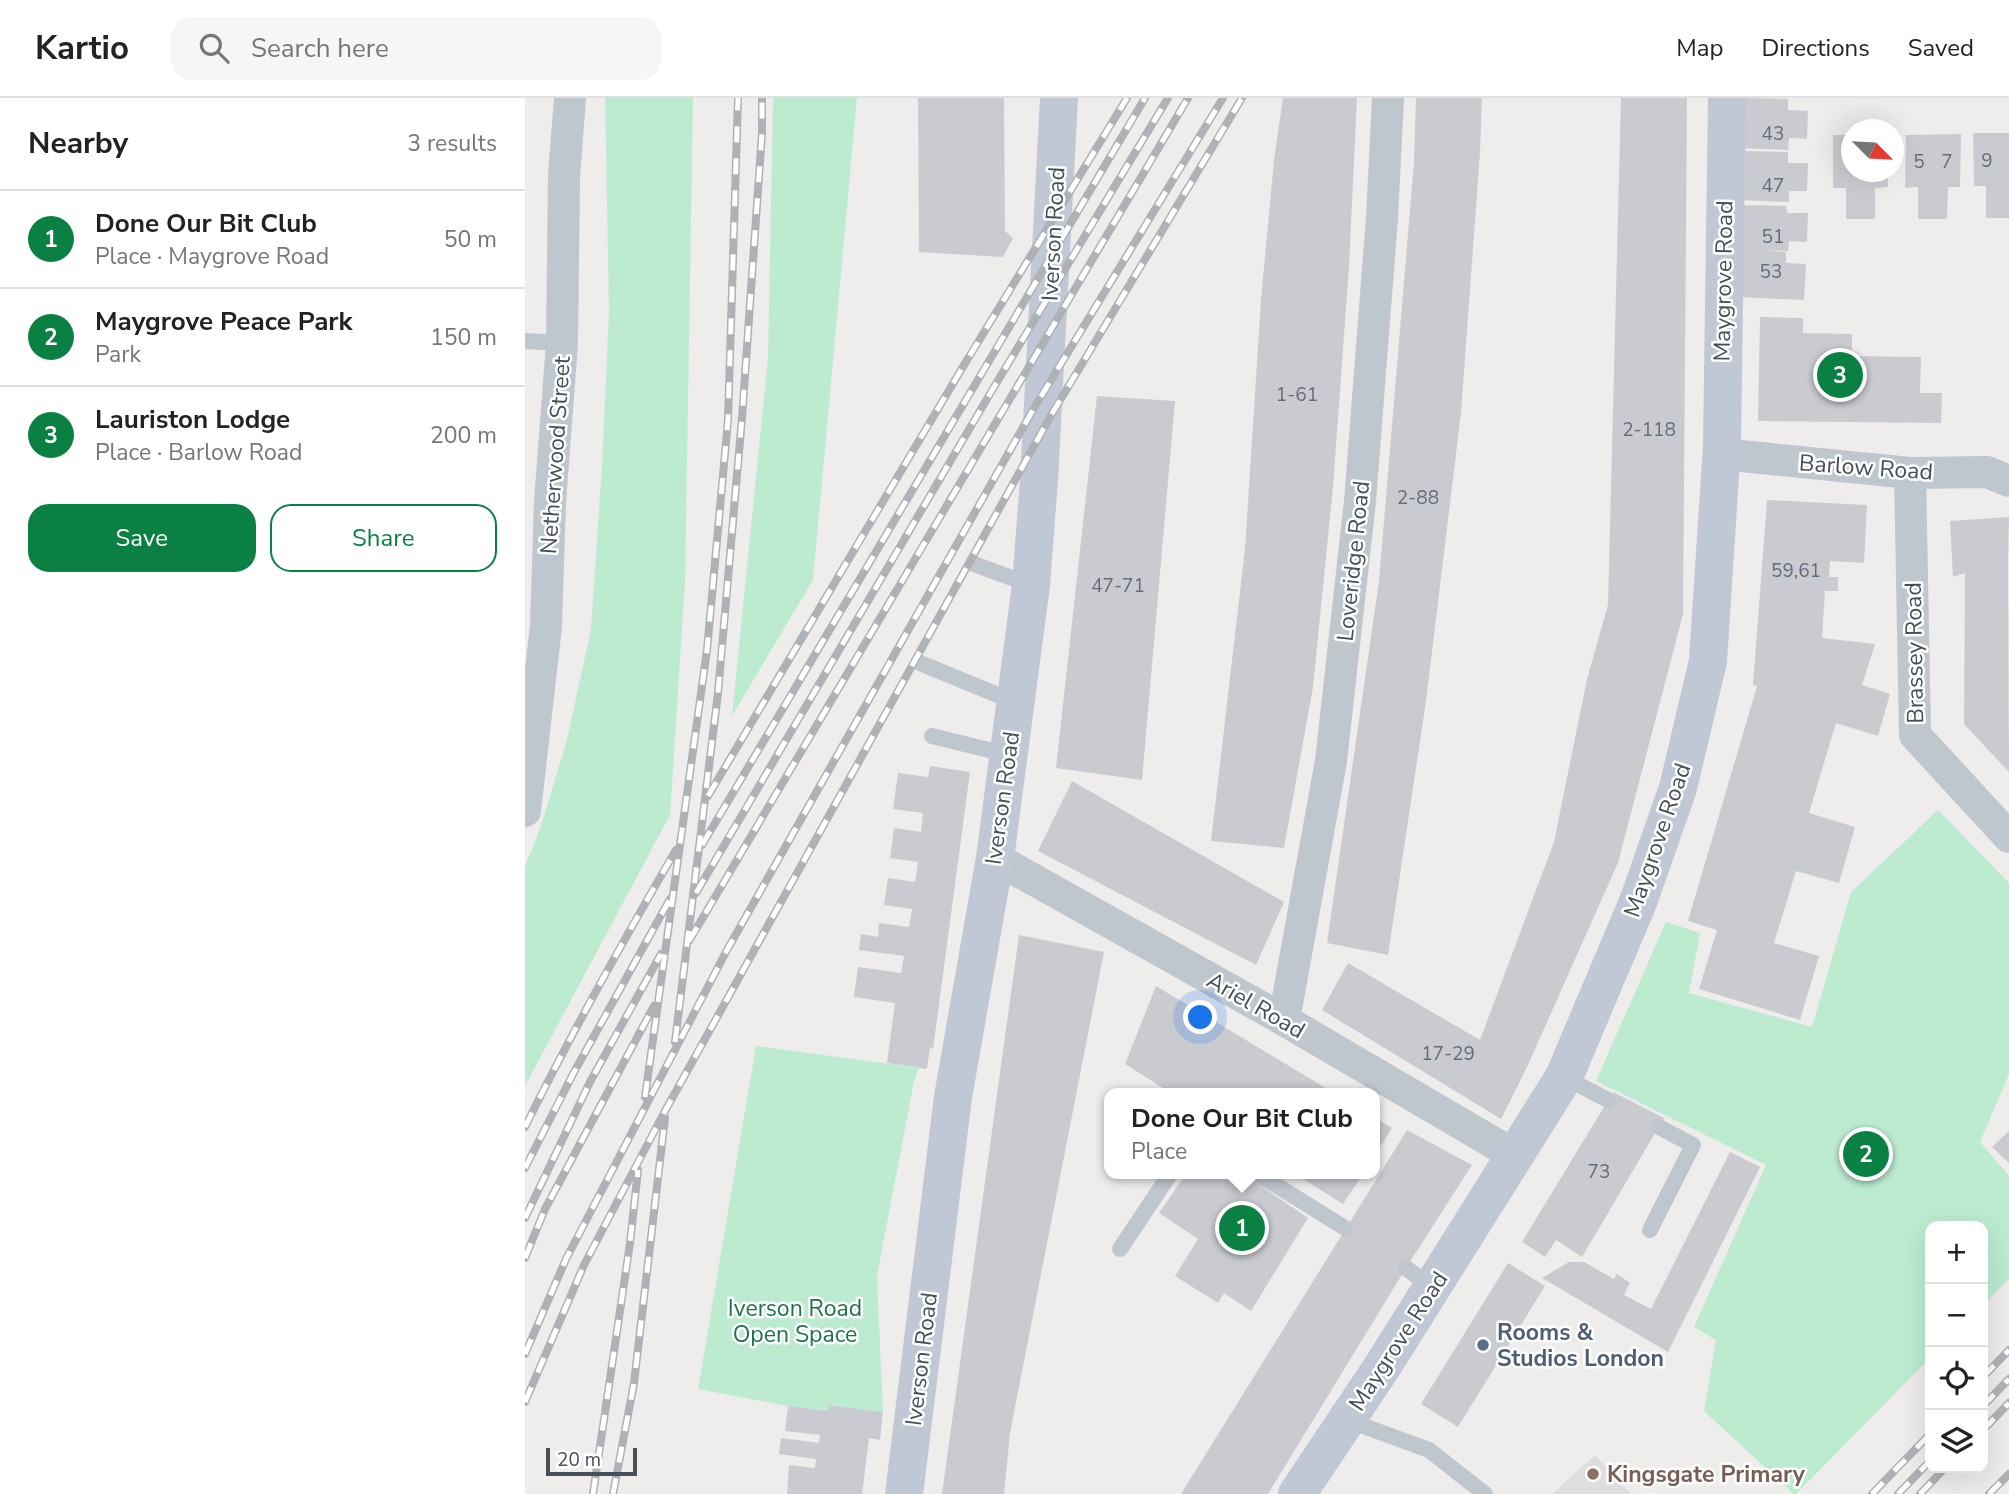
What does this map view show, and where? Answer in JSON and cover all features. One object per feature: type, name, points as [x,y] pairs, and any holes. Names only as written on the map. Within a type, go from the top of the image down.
[{"type":"street","name":"Netherwood Street","points":[[525,810],[529,756],[546,626],[550,502],[562,343],[564,176],[570,98]]},
{"type":"street","name":"Iverson Road","points":[[904,1494],[953,1097],[995,858],[1031,585],[1040,467],[1059,98]]},
{"type":"street","name":"Loveridge Road","points":[[1284,1020],[1331,761],[1360,501],[1382,218],[1388,98]]},
{"type":"street","name":"Maygrove Road","points":[[1297,1494],[1347,1420],[1419,1278],[1516,1156],[1564,1077],[1637,902],[1678,788],[1708,662],[1721,454],[1727,98]]},
{"type":"street","name":"Barlow Road","points":[[1721,454],[1910,473],[1987,471],[2009,481]]},
{"type":"street","name":"Brassey Road","points":[[1910,473],[1915,735],[2009,837]]},
{"type":"street","name":"Ariel Road","points":[[995,858],[1284,1020],[1516,1156]]},
{"type":"lane","points":[[525,341],[562,343]]},
{"type":"lane","points":[[974,564],[1031,585]]},
{"type":"lane","points":[[921,663],[1015,702]]},
{"type":"lane","points":[[932,736],[1009,755]]},
{"type":"lane","points":[[1564,1077],[1608,1100]]},
{"type":"lane","points":[[1650,1230],[1693,1144],[1658,1127]]},
{"type":"lane","points":[[1120,1249],[1167,1179]]},
{"type":"lane","points":[[1266,1179],[1345,1228]]},
{"type":"lane","points":[[1347,1420],[1429,1450],[1485,1494]]},
{"type":"shaded area","name":"Kingsgate Primary","points":[[1595,1455],[1631,1494],[1552,1494]]},
{"type":"green space","points":[[605,98],[693,98],[685,583],[670,815],[525,1086],[525,867],[541,826],[567,740],[591,629],[609,312]]},
{"type":"green space","points":[[773,98],[857,98],[813,580],[732,716],[768,358]]},
{"type":"green space","points":[[1938,810],[2009,883],[2009,1074],[1980,1142],[2009,1176],[2009,1279],[1988,1300],[1988,1221],[1925,1221],[1925,1363],[1794,1494],[1704,1411],[1716,1340],[1694,1327],[1766,1165],[1596,1081],[1666,922],[1700,933],[1689,993],[1812,1027],[1851,892]]},
{"type":"green space","name":"Iverson Road Open Space","points":[[756,1046],[919,1068],[914,1081],[877,1276],[883,1412],[829,1405],[828,1411],[698,1389]]},
{"type":"building","points":[[918,98],[1004,98],[1005,231],[1013,238],[1003,257],[919,252]]},
{"type":"building","points":[[1283,98],[1357,98],[1349,266],[1333,487],[1313,687],[1284,848],[1211,841],[1245,549],[1261,300],[1274,160]]},
{"type":"building","points":[[1416,98],[1482,98],[1461,413],[1426,701],[1388,955],[1327,943],[1379,581],[1414,162]]},
{"type":"building","points":[[1621,98],[1687,98],[1683,614],[1618,863],[1501,1119],[1322,1010],[1348,963],[1480,1040],[1554,842],[1587,679],[1608,605]]},
{"type":"building","points":[[1740,98],[1788,99],[1788,110],[1808,111],[1807,139],[1789,138],[1788,150],[1738,148]]},
{"type":"building","points":[[1973,133],[2009,133],[2009,218],[1986,218],[1986,186],[1974,186]]},
{"type":"building","points":[[1961,134],[1960,187],[1948,187],[1947,219],[1918,219],[1918,187],[1905,188],[1906,135]]},
{"type":"building","points":[[1833,135],[1841,135],[1841,182],[1888,182],[1888,187],[1875,188],[1875,219],[1846,219],[1846,188],[1833,188]]},
{"type":"building","points":[[1740,151],[1788,152],[1788,163],[1808,163],[1807,191],[1789,191],[1789,202],[1738,200]]},
{"type":"building","points":[[1740,205],[1786,206],[1787,213],[1808,213],[1807,242],[1789,241],[1788,251],[1763,250],[1786,252],[1786,263],[1806,264],[1804,300],[1736,297]]},
{"type":"building","points":[[1760,317],[1803,318],[1803,333],[1852,334],[1852,356],[1921,357],[1920,393],[1942,393],[1941,423],[1758,421]]},
{"type":"building","points":[[1097,396],[1175,401],[1142,780],[1056,768]]},
{"type":"building","points":[[1767,500],[1867,505],[1864,563],[1830,561],[1829,577],[1838,577],[1838,591],[1825,591],[1822,638],[1875,644],[1862,685],[1890,694],[1878,736],[1836,723],[1809,813],[1855,827],[1839,883],[1796,871],[1774,943],[1819,956],[1800,1020],[1699,989],[1717,930],[1688,921],[1757,686],[1753,685]]},
{"type":"building","points":[[2009,517],[2009,772],[1964,724],[1965,573],[1953,577],[1950,521]]},
{"type":"building","points":[[930,766],[970,772],[933,1049],[930,1048],[927,1069],[887,1063],[895,1003],[854,997],[858,967],[901,973],[904,956],[859,950],[861,934],[878,937],[879,923],[909,927],[912,909],[884,905],[888,878],[915,882],[918,862],[890,858],[894,828],[921,832],[923,813],[893,809],[898,773],[928,777]]},
{"type":"building","points":[[1072,781],[1284,902],[1256,965],[1038,851]]},
{"type":"building","points":[[1019,935],[1104,952],[1010,1433],[1004,1494],[942,1494]]},
{"type":"building","points":[[1156,986],[1326,1088],[1163,1088],[1125,1064]]},
{"type":"building","points":[[1613,1092],[1664,1118],[1582,1257],[1556,1240],[1545,1257],[1522,1242]]},
{"type":"building","points":[[1380,1121],[1392,1128],[1380,1147]]},
{"type":"building","points":[[1407,1130],[1472,1165],[1268,1494],[1181,1494],[1377,1179],[1380,1179],[1380,1173]]},
{"type":"building","points":[[2009,1131],[2009,1163],[1992,1147]]},
{"type":"building","points":[[1730,1152],[1760,1167],[1668,1352],[1542,1278],[1569,1262],[1584,1262],[1614,1279],[1617,1274],[1630,1283],[1624,1295],[1651,1309]]},
{"type":"building","points":[[1183,1179],[1251,1179],[1308,1218],[1251,1311],[1224,1293],[1218,1303],[1175,1276],[1198,1239],[1159,1213]]},
{"type":"building","points":[[1303,1179],[1360,1179],[1343,1204]]},
{"type":"building","name":"Rooms & Studios London","points":[[1508,1263],[1545,1286],[1458,1427],[1421,1404]]},
{"type":"building","points":[[829,1405],[883,1412],[880,1440],[869,1438],[862,1494],[787,1494],[789,1465],[815,1468],[816,1459],[779,1454],[781,1438],[819,1443],[820,1435],[785,1431],[788,1406],[828,1411]]},
{"type":"railway","points":[[645,1097],[707,650],[728,420],[738,98]]},
{"type":"railway","points":[[675,1042],[718,693],[742,418],[762,133],[762,98]]},
{"type":"railway","points":[[708,796],[961,370],[1127,98]]},
{"type":"railway","points":[[702,845],[1145,98]]},
{"type":"railway","points":[[696,893],[1168,98]]},
{"type":"railway","points":[[689,941],[1188,98]]},
{"type":"railway","points":[[525,1354],[566,1259],[727,950],[1034,408],[1223,98]]},
{"type":"railway","points":[[525,1402],[584,1265],[665,1111],[1050,417],[1242,98]]},
{"type":"railway","points":[[525,1127],[598,987],[676,850]]},
{"type":"railway","points":[[525,1168],[573,1074],[670,899]]},
{"type":"railway","points":[[525,1218],[590,1082],[661,954]]},
{"type":"railway","points":[[525,1258],[545,1209],[654,1006]]},
{"type":"railway","points":[[613,1494],[634,1383],[665,1118]]},
{"type":"railway","points":[[593,1494],[630,1243],[638,1170]]},
{"type":"railway","points":[[1988,1372],[2009,1350]]},
{"type":"railway","points":[[1988,1401],[2009,1379]]},
{"type":"railway","points":[[1988,1425],[2009,1403]]},
{"type":"railway","points":[[1872,1494],[1925,1439]]},
{"type":"railway","points":[[1898,1494],[1925,1466]]},
{"type":"railway","points":[[1920,1494],[1940,1473]]},
{"type":"railway","points":[[1989,1494],[2009,1474]]},
{"type":"place","name":"Lauriston Lodge","points":[[1840,375]]},
{"type":"place","name":"Maygrove Peace Park","points":[[1866,1154]]},
{"type":"place","name":"Done Our Bit Club","points":[[1242,1228]]},
{"type":"place","name":"Rooms & Studios London","points":[[1483,1345]]},
{"type":"place","name":"Kingsgate Primary","points":[[1593,1474]]}]
